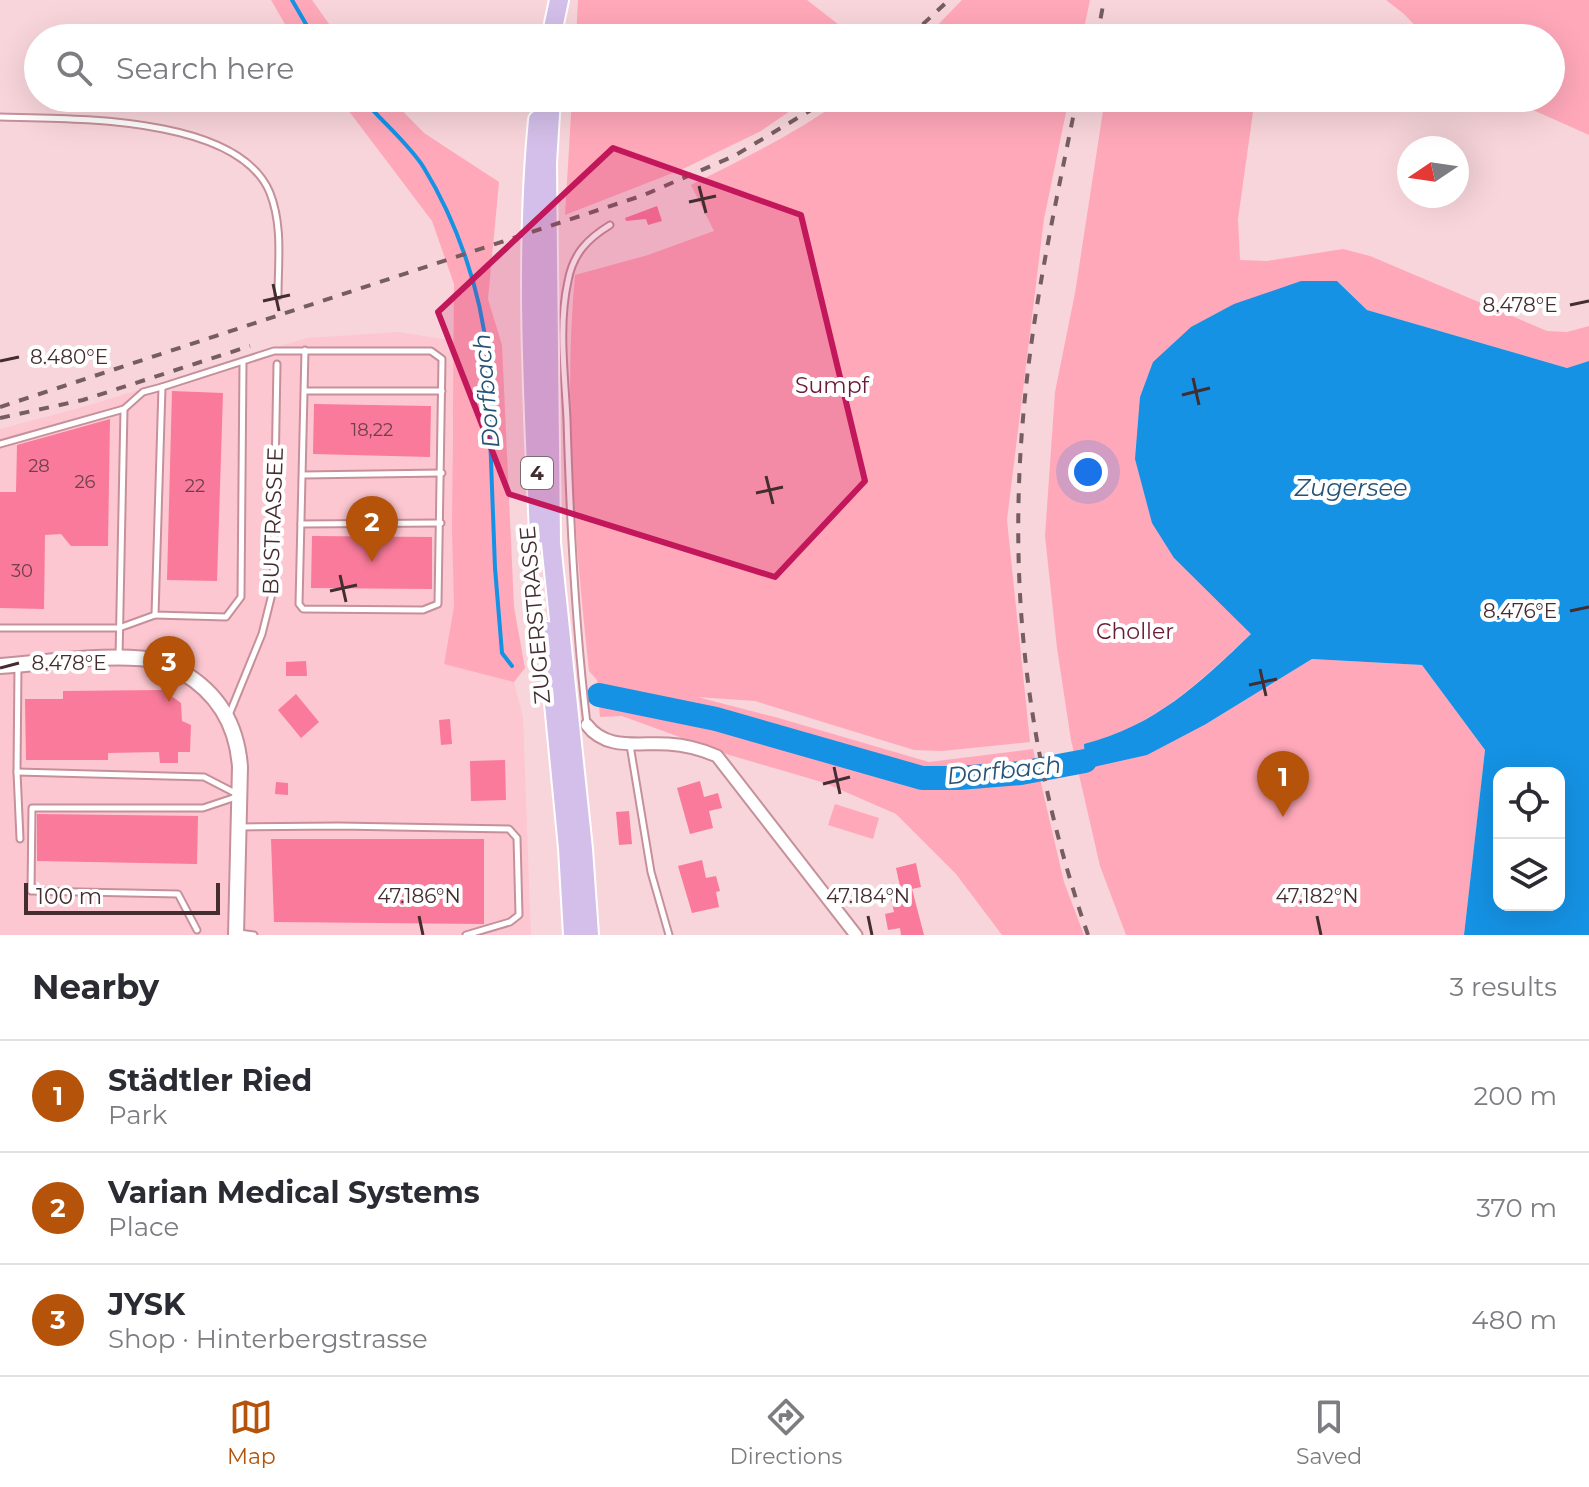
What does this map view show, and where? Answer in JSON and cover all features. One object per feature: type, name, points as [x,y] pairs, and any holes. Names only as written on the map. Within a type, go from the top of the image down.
[{"type":"main road","points":[[554,24],[559,0]]},
{"type":"main road","name":"ZUGERSTRASSE","points":[[539,112],[534,162],[532,370],[539,545],[568,848],[573,935]]},
{"type":"main road","name":"ZUGERSTRASSE","points":[[550,112],[547,163],[551,543],[589,935]]},
{"type":"main road","points":[[565,935],[562,868],[568,848]]},
{"type":"street","points":[[0,666],[136,658],[164,662],[201,684],[217,700],[228,718],[239,749],[237,934]]},
{"type":"street","points":[[587,725],[602,739],[630,745],[668,744],[717,756],[856,935]]},
{"type":"lane","points":[[0,117],[90,119],[118,123],[203,139],[238,154],[264,182],[275,211],[279,231],[278,296]]},
{"type":"lane","name":"ZUGERSTRASSE","points":[[587,725],[580,675],[571,536],[563,325],[568,281],[577,255],[595,234],[610,225]]},
{"type":"lane","points":[[0,444],[124,409],[143,392],[274,351],[305,350],[431,351],[442,359],[438,604],[423,610],[303,609],[299,604],[305,350]]},
{"type":"lane","points":[[0,628],[119,628],[155,615],[226,617],[241,597],[243,363]]},
{"type":"lane","name":"BUSTRASSEE","points":[[228,718],[262,634],[273,590],[277,364]]},
{"type":"lane","points":[[155,615],[162,387]]},
{"type":"lane","points":[[305,391],[442,391]]},
{"type":"lane","points":[[119,659],[124,409]]},
{"type":"lane","points":[[303,475],[442,473]]},
{"type":"lane","points":[[301,524],[441,523]]},
{"type":"lane","points":[[18,665],[20,839]]},
{"type":"lane","points":[[630,745],[651,872],[669,935]]},
{"type":"lane","points":[[17,772],[204,777],[240,795]]},
{"type":"lane","points":[[197,930],[178,894],[31,891],[32,808],[203,808],[240,795]]},
{"type":"lane","points":[[239,827],[509,829],[517,838],[519,915],[510,922],[466,935]]},
{"type":"lane","points":[[237,934],[254,935]]},
{"type":"highlighted area","points":[[613,148],[801,215],[865,481],[775,577],[509,494],[438,312]]},
{"type":"shaded area","points":[[398,332],[456,341],[452,437],[454,606],[444,663],[514,682],[523,717],[531,935],[0,935],[0,429],[83,407],[307,338]]},
{"type":"green space","points":[[271,0],[312,0],[329,24],[285,24]]},
{"type":"green space","points":[[578,0],[807,0],[838,24],[577,24]]},
{"type":"green space","points":[[962,0],[1090,0],[1085,24],[939,24]]},
{"type":"green space","points":[[1386,0],[1589,0],[1589,135],[1537,112],[1565,112],[1565,24],[1414,24]]},
{"type":"green space","points":[[350,112],[404,112],[424,133],[499,182],[488,299],[502,345],[514,607],[525,668],[514,682],[444,664],[454,606],[454,284],[432,221]]},
{"type":"green space","points":[[571,112],[789,112],[761,131],[683,169],[565,215]]},
{"type":"green space","name":"Sumpf","points":[[824,112],[1066,112],[1044,219],[1007,520],[1030,742],[942,751],[914,750],[755,701],[697,697],[929,762],[1033,749],[1064,882],[1084,935],[1002,935],[956,874],[896,814],[825,783],[726,754],[622,716],[600,717],[597,680],[589,671],[572,473],[570,374],[575,275],[648,255],[714,231],[691,185]]},
{"type":"green space","name":"Choller","points":[[1103,112],[1253,112],[1238,219],[1240,260],[1267,261],[1343,249],[1370,256],[1547,331],[1567,332],[1589,326],[1589,361],[1567,368],[1367,310],[1337,281],[1174,558],[1252,633],[1194,685],[1155,714],[1110,736],[1084,744],[1206,724],[1312,659],[1422,665],[1485,750],[1464,935],[1126,935],[1100,866],[1071,740],[1045,536],[1055,392],[1075,293]]},
{"type":"green space","points":[[835,804],[879,818],[873,839],[828,825]]},
{"type":"water","name":"Zugersee","points":[[1301,281],[1337,281],[1367,310],[1567,368],[1589,361],[1589,935],[1464,935],[1485,750],[1422,665],[1312,659],[1206,724],[1147,755],[1089,768],[1085,761],[1084,744],[1133,726],[1175,701],[1251,634],[1174,558],[1152,523],[1135,459],[1140,397],[1153,362],[1191,327],[1234,304]]},
{"type":"building","points":[[657,206],[662,221],[648,225],[646,219],[626,221],[625,218]]},
{"type":"building","points":[[172,391],[223,393],[217,581],[167,580]]},
{"type":"building","points":[[314,404],[431,406],[430,457],[313,454]]},
{"type":"building","points":[[110,419],[108,546],[71,546],[61,534],[45,535],[44,609],[0,608],[0,492],[16,492],[17,445]]},
{"type":"building","points":[[312,536],[432,537],[432,589],[311,588]]},
{"type":"building","points":[[306,661],[307,676],[286,676],[286,662]]},
{"type":"building","points":[[163,690],[181,703],[182,721],[191,725],[190,752],[178,752],[178,763],[160,763],[159,752],[108,753],[108,760],[26,760],[25,699],[63,699],[63,691]]},
{"type":"building","points":[[296,694],[319,722],[301,738],[278,710]]},
{"type":"building","points":[[450,719],[452,744],[441,745],[439,720]]},
{"type":"building","points":[[505,760],[506,800],[471,801],[470,761]]},
{"type":"building","points":[[700,781],[704,797],[718,793],[722,808],[709,811],[713,828],[690,834],[677,788]]},
{"type":"building","points":[[276,782],[288,783],[288,795],[275,794]]},
{"type":"building","points":[[629,811],[632,844],[619,845],[616,812]]},
{"type":"building","points":[[37,814],[198,816],[197,864],[37,861]]},
{"type":"building","points":[[271,839],[484,839],[484,924],[274,922]]},
{"type":"building","points":[[702,860],[706,878],[716,876],[720,891],[716,892],[719,907],[692,913],[678,866]]},
{"type":"building","points":[[916,863],[921,887],[912,889],[924,935],[901,935],[900,928],[888,930],[885,914],[894,912],[890,894],[901,891],[896,868]]},
{"type":"waterway","name":"Dorfbach","points":[[292,0],[306,24]]},
{"type":"waterway","name":"Dorfbach","points":[[375,112],[411,150],[436,189],[466,258],[479,306],[487,354],[495,568],[502,653],[512,666]]},
{"type":"waterway","name":"Dorfbach","points":[[599,695],[716,719],[922,778],[1021,773],[1085,761]]},
{"type":"railway","points":[[923,24],[949,0]]},
{"type":"railway","points":[[1100,24],[1104,0]]},
{"type":"railway","points":[[0,407],[644,195],[734,156],[808,112]]},
{"type":"railway","points":[[1074,112],[1047,247],[1029,359],[1018,535],[1020,603],[1036,736],[1067,869],[1088,935]]},
{"type":"railway","points":[[0,418],[83,400],[250,346]]},
{"type":"place","name":"Varian Medical Systems","points":[[372,562]]},
{"type":"place","name":"JYSK","points":[[169,702]]},
{"type":"place","name":"Städtler Ried","points":[[1283,817]]}]
